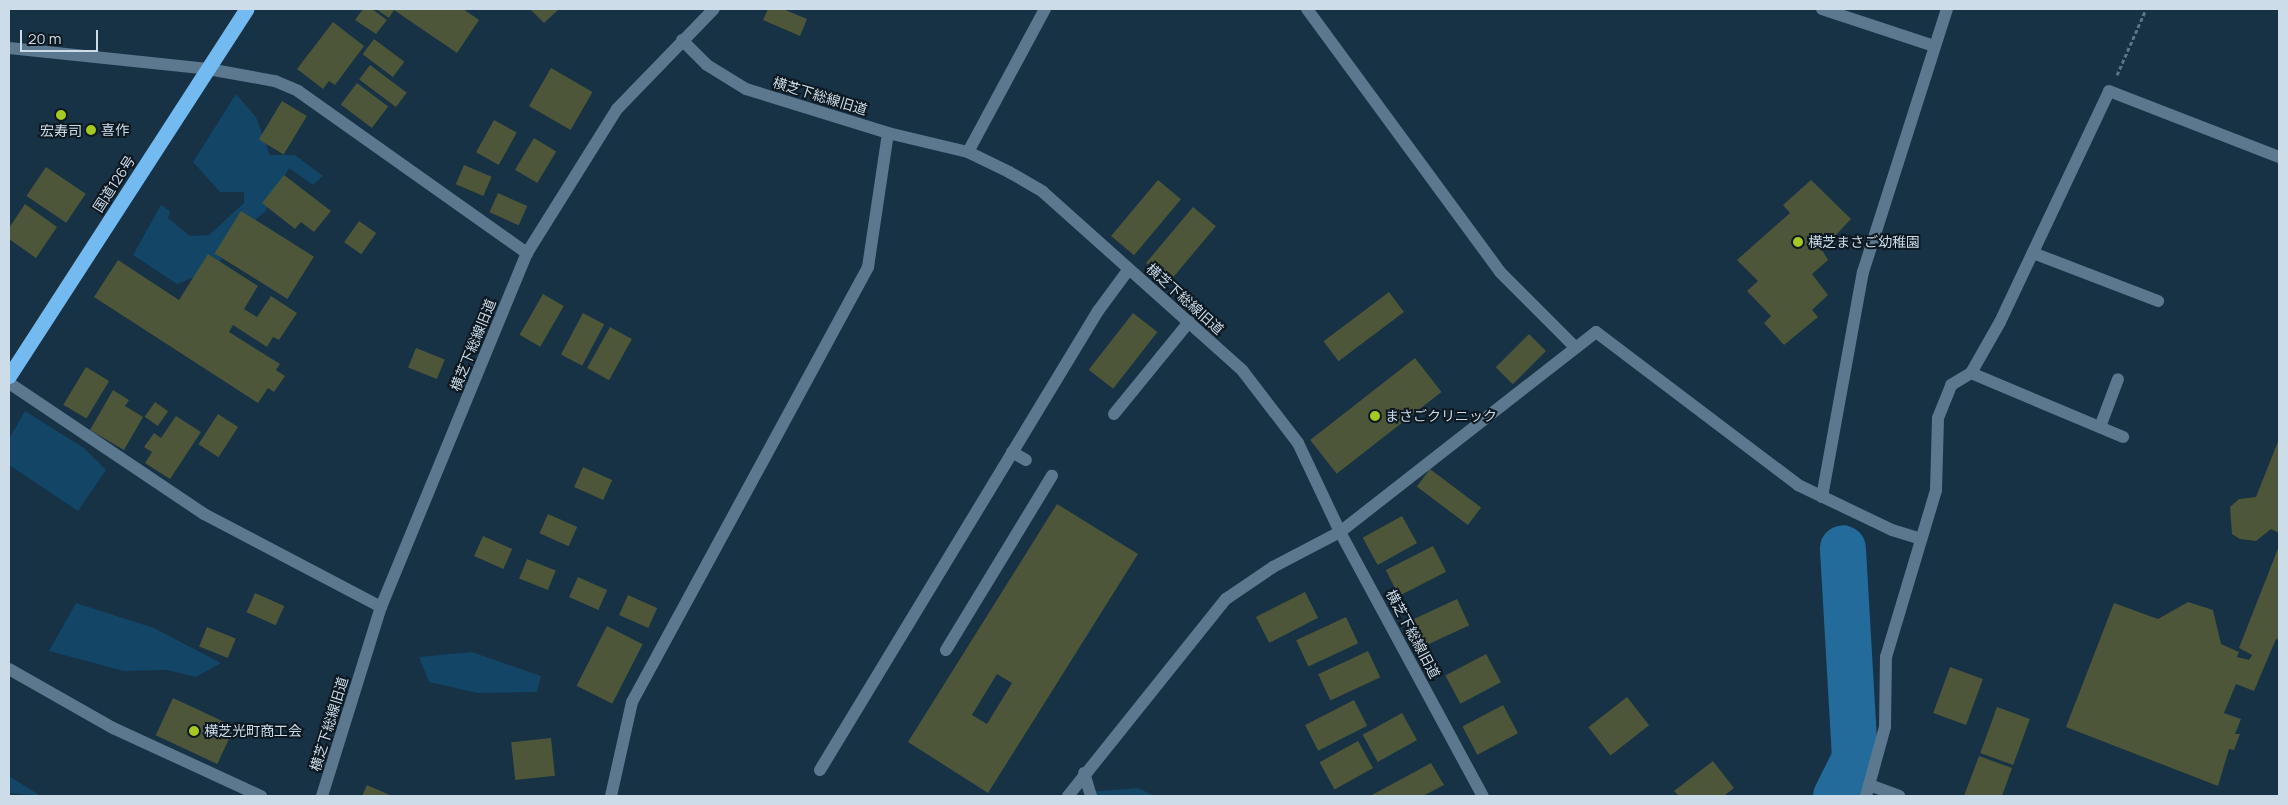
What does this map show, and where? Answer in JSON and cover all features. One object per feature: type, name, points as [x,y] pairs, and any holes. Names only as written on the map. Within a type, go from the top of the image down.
[{"type":"highway","name":"国道126号","points":[[11,368],[246,9]]},
{"type":"street","points":[[682,40],[714,9]]},
{"type":"street","points":[[968,152],[1045,9]]},
{"type":"street","points":[[1307,9],[1500,272],[1576,348]]},
{"type":"street","points":[[1822,9],[1934,46]]},
{"type":"street","points":[[1822,497],[1863,272],[1947,9]]},
{"type":"street","name":"横芝下総線旧道","points":[[322,796],[381,607],[527,253],[618,108],[682,40],[707,65],[746,89],[888,133],[968,152],[1043,192],[1242,370],[1298,443],[1340,532],[1483,796]]},
{"type":"street","points":[[9,48],[208,69],[275,80],[298,90],[527,253]]},
{"type":"street","points":[[1899,796],[1869,791],[1885,727],[1886,657],[1919,538],[1936,490],[1938,418],[1951,385],[1970,373],[2033,253],[2109,92],[2279,157]]},
{"type":"street","points":[[611,796],[632,702],[868,266],[888,133]]},
{"type":"street","points":[[2033,253],[2158,301]]},
{"type":"street","points":[[820,770],[1098,311],[1129,269]]},
{"type":"street","points":[[1114,414],[1189,322]]},
{"type":"street","points":[[1068,796],[1226,599],[1273,567],[1340,532],[1596,332],[1798,484],[1892,530],[1919,538]]},
{"type":"street","points":[[1970,373],[2123,437]]},
{"type":"street","points":[[2100,427],[2118,379]]},
{"type":"street","points":[[9,383],[204,514],[381,607]]},
{"type":"street","points":[[1012,452],[1026,460]]},
{"type":"street","points":[[946,650],[1052,476]]},
{"type":"street","points":[[9,669],[113,728],[261,796]]},
{"type":"street","points":[[1084,774],[1091,796]]},
{"type":"path","points":[[2109,92],[2146,9]]},
{"type":"shaded area","points":[[236,94],[256,117],[270,155],[295,155],[323,176],[313,185],[289,168],[265,212],[245,228],[214,269],[177,284],[133,255],[161,205],[170,211],[168,218],[190,236],[209,235],[244,203],[244,192],[220,192],[193,162]]},
{"type":"shaded area","points":[[25,411],[84,448],[106,470],[78,511],[9,465],[9,439]]},
{"type":"shaded area","points":[[76,603],[154,628],[221,663],[196,677],[167,670],[124,671],[49,651]]},
{"type":"shaded area","points":[[472,652],[541,676],[537,692],[478,693],[429,682],[419,657]]},
{"type":"shaded area","points":[[9,776],[41,796],[9,793]]},
{"type":"shaded area","points":[[1138,788],[1155,796],[1085,796],[1088,792]]},
{"type":"building","points":[[363,9],[372,9],[387,20],[376,34],[355,20]]},
{"type":"building","points":[[376,9],[463,9],[479,20],[457,53],[394,10],[389,18]]},
{"type":"building","points":[[530,9],[559,9],[544,23]]},
{"type":"building","points":[[768,9],[783,9],[807,19],[800,36],[763,20]]},
{"type":"building","points":[[333,22],[364,46],[335,85],[329,81],[323,89],[297,69]]},
{"type":"building","points":[[374,39],[404,62],[393,77],[363,54]]},
{"type":"building","points":[[370,65],[407,93],[396,107],[359,79]]},
{"type":"building","points":[[551,68],[593,92],[571,130],[529,106]]},
{"type":"building","points":[[357,83],[388,106],[372,128],[341,105]]},
{"type":"building","points":[[282,101],[307,116],[284,155],[259,140]]},
{"type":"building","points":[[494,120],[517,133],[499,165],[476,152]]},
{"type":"building","points":[[534,138],[556,151],[537,183],[515,170]]},
{"type":"building","points":[[464,165],[492,177],[483,196],[456,184]]},
{"type":"building","points":[[46,167],[86,194],[66,223],[26,196]]},
{"type":"building","points":[[284,175],[331,211],[314,232],[301,222],[295,229],[262,203]]},
{"type":"building","points":[[1158,180],[1181,199],[1134,255],[1111,236]]},
{"type":"building","points":[[1811,180],[1851,219],[1822,250],[1828,260],[1812,274],[1828,295],[1812,310],[1818,317],[1784,345],[1764,323],[1771,316],[1747,291],[1758,281],[1737,260],[1790,213],[1783,205]]},
{"type":"building","points":[[498,193],[527,206],[519,225],[489,212]]},
{"type":"building","points":[[25,204],[57,227],[36,258],[9,239],[9,228]]},
{"type":"building","points":[[1193,207],[1216,226],[1169,282],[1146,263]]},
{"type":"building","points":[[241,211],[314,257],[287,299],[215,253]]},
{"type":"building","points":[[359,221],[376,233],[361,254],[344,242]]},
{"type":"building","points":[[208,254],[258,286],[244,309],[257,317],[271,296],[297,313],[279,340],[273,337],[267,347],[233,325],[229,332],[280,364],[276,370],[285,376],[274,392],[268,388],[258,403],[94,297],[118,260],[179,300]]},
{"type":"building","points":[[1389,292],[1404,312],[1339,361],[1324,341]]},
{"type":"building","points":[[543,294],[564,306],[540,347],[520,335]]},
{"type":"building","points":[[583,313],[604,324],[582,366],[561,354]]},
{"type":"building","points":[[1133,313],[1157,332],[1113,389],[1089,370]]},
{"type":"building","points":[[610,327],[632,339],[609,380],[587,368]]},
{"type":"building","points":[[1529,334],[1546,351],[1513,384],[1496,367]]},
{"type":"building","points":[[416,348],[445,360],[437,379],[408,367]]},
{"type":"building","name":"まさごクリニック","points":[[1415,358],[1441,392],[1337,474],[1310,440]]},
{"type":"building","points":[[86,367],[109,381],[86,419],[63,405]]},
{"type":"building","points":[[113,390],[129,400],[125,406],[143,417],[124,450],[90,430]]},
{"type":"building","points":[[155,402],[168,411],[158,426],[145,417]]},
{"type":"building","points":[[218,414],[238,427],[219,457],[198,444]]},
{"type":"building","points":[[176,416],[201,432],[170,479],[145,463],[152,452],[144,447],[154,433],[161,438]]},
{"type":"building","points":[[2279,439],[2279,533],[2271,529],[2256,541],[2240,539],[2232,534],[2230,507],[2239,499],[2256,497]]},
{"type":"building","points":[[583,467],[612,480],[603,500],[574,487]]},
{"type":"building","points":[[1430,469],[1481,508],[1468,525],[1417,487]]},
{"type":"building","points":[[1057,504],[1138,554],[988,793],[908,742]],"holes":[[[997,674],[1012,683],[987,724],[972,715]]]},
{"type":"building","points":[[548,514],[577,527],[569,546],[539,533]]},
{"type":"building","points":[[1402,516],[1417,543],[1378,565],[1363,538]]},
{"type":"building","points":[[483,536],[512,549],[503,569],[474,556]]},
{"type":"building","points":[[1433,546],[1446,572],[1399,596],[1386,570]]},
{"type":"building","points":[[2279,546],[2279,640],[2276,639],[2254,691],[2236,684],[2224,713],[2241,719],[2235,734],[2240,734],[2234,750],[2229,749],[2218,786],[2066,727],[2114,603],[2158,619],[2188,602],[2213,610],[2221,644],[2239,652],[2237,657],[2249,660],[2252,655],[2239,648]]},
{"type":"building","points":[[527,559],[556,571],[548,590],[519,578]]},
{"type":"building","points":[[578,577],[607,590],[598,610],[569,597]]},
{"type":"building","points":[[1305,592],[1318,618],[1269,643],[1256,617]]},
{"type":"building","points":[[255,593],[284,606],[276,625],[246,612]]},
{"type":"building","points":[[628,595],[657,608],[648,628],[619,615]]},
{"type":"building","points":[[1457,599],[1469,625],[1420,648],[1408,622]]},
{"type":"building","points":[[1346,617],[1358,643],[1308,667],[1296,640]]},
{"type":"building","points":[[607,626],[643,644],[612,704],[577,686]]},
{"type":"building","points":[[207,627],[236,639],[228,658],[199,646]]},
{"type":"building","points":[[1368,651],[1380,677],[1330,701],[1318,674]]},
{"type":"building","points":[[1486,654],[1501,682],[1460,704],[1445,676]]},
{"type":"building","points":[[1950,667],[1983,679],[1966,725],[1933,713]]},
{"type":"building","points":[[1627,697],[1649,725],[1611,756],[1588,727]]},
{"type":"building","name":"横芝光町商工会","points":[[173,698],[235,727],[217,764],[156,735]]},
{"type":"building","points":[[1354,700],[1367,726],[1318,751],[1305,725]]},
{"type":"building","points":[[1503,705],[1518,733],[1477,755],[1462,727]]},
{"type":"building","points":[[1997,707],[2030,719],[2013,765],[1980,753]]},
{"type":"building","points":[[1402,713],[1417,740],[1378,762],[1363,735]]},
{"type":"building","points":[[551,738],[555,776],[515,780],[511,742]]},
{"type":"building","points":[[1358,741],[1373,768],[1335,789],[1320,762]]},
{"type":"building","points":[[1979,756],[2012,768],[2002,796],[1964,796]]},
{"type":"building","points":[[1713,761],[1734,788],[1724,796],[1679,796],[1674,791]]},
{"type":"building","points":[[1431,763],[1444,785],[1423,796],[1370,796]]},
{"type":"building","points":[[367,785],[392,796],[362,796]]},
{"type":"waterway","points":[[1836,796],[1855,758],[1843,548]]},
{"type":"place","name":"宏寿司","points":[[61,115]]},
{"type":"place","name":"喜作","points":[[91,130]]},
{"type":"place","name":"横芝まさご幼稚園","points":[[1798,242]]},
{"type":"place","name":"まさごクリニック","points":[[1375,416]]},
{"type":"place","name":"横芝光町商工会","points":[[194,731]]}]
